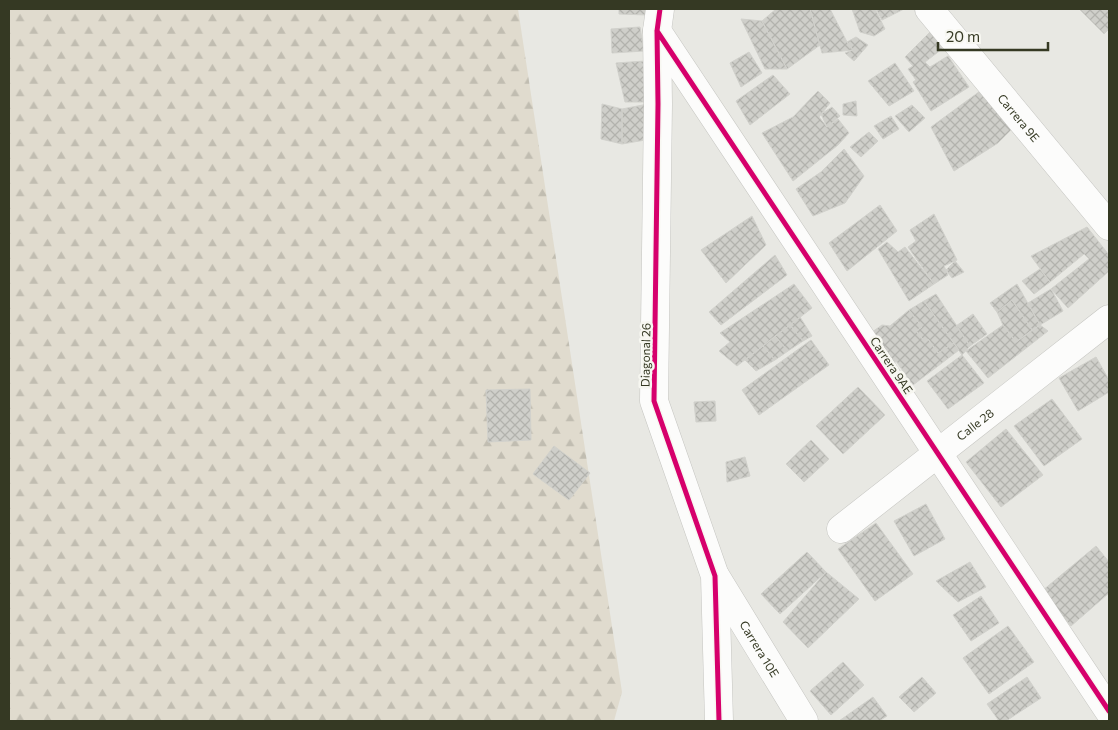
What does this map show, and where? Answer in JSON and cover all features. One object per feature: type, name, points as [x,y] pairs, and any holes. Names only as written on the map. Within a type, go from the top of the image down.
[{"type":"street","name":"Carrera 9E","points":[[929,9],[1109,226]]},
{"type":"street","name":"Carrera 9AE","points":[[659,20],[938,453],[1109,711]]},
{"type":"street","name":"Diagonal 26","points":[[659,20],[654,401],[715,576],[719,721]]},
{"type":"street","name":"Calle 28","points":[[841,529],[1109,319]]},
{"type":"street","name":"Carrera 10E","points":[[715,576],[804,721]]},
{"type":"green space","points":[[9,9],[518,9],[622,692],[614,721],[9,721]]},
{"type":"building","points":[[619,9],[649,9],[648,15],[619,14]]},
{"type":"building","points":[[776,9],[810,9],[820,45],[787,69],[762,21]]},
{"type":"building","points":[[810,9],[830,9],[853,50],[822,53]]},
{"type":"building","points":[[852,9],[875,9],[885,29],[874,36],[860,32]]},
{"type":"building","points":[[876,9],[904,9],[882,20]]},
{"type":"building","points":[[1079,9],[1109,9],[1109,29],[1104,34]]},
{"type":"building","points":[[741,19],[762,21],[787,69],[765,69]]},
{"type":"building","points":[[937,25],[946,36],[939,43],[942,49],[925,62],[930,67],[948,56],[969,87],[931,111],[913,82],[916,80],[908,69],[913,66],[905,57]]},
{"type":"building","points":[[640,27],[644,51],[612,53],[611,29]]},
{"type":"building","points":[[856,37],[868,45],[854,61],[845,53],[853,50],[847,42]]},
{"type":"building","points":[[749,52],[762,73],[741,87],[730,63]]},
{"type":"building","points":[[645,61],[653,102],[625,102],[616,63]]},
{"type":"building","points":[[895,63],[914,91],[889,106],[868,81]]},
{"type":"building","points":[[773,75],[790,94],[750,125],[736,101]]},
{"type":"building","points":[[987,86],[1017,124],[998,143],[954,171],[931,127]]},
{"type":"building","points":[[818,91],[830,103],[819,117],[827,127],[838,119],[849,133],[838,145],[793,181],[762,133],[793,117]]},
{"type":"building","points":[[856,101],[857,116],[843,115],[843,104]]},
{"type":"building","points":[[602,104],[622,109],[622,144],[601,139]]},
{"type":"building","points":[[648,104],[651,139],[622,144],[622,109]]},
{"type":"building","points":[[912,105],[925,118],[909,132],[895,116]]},
{"type":"building","points":[[832,107],[840,116],[827,127],[821,114]]},
{"type":"building","points":[[891,116],[899,129],[883,139],[874,126]]},
{"type":"building","points":[[869,132],[878,141],[861,157],[850,147]]},
{"type":"building","points":[[844,149],[864,176],[845,203],[813,216],[796,189],[821,172]]},
{"type":"building","points":[[880,205],[897,231],[847,271],[829,243]]},
{"type":"building","points":[[934,214],[957,260],[944,266],[948,275],[934,284],[908,247],[916,241],[910,230]]},
{"type":"building","points":[[752,216],[766,245],[726,283],[701,250]]},
{"type":"building","points":[[1087,227],[1109,255],[1109,271],[1068,308],[1051,289],[1089,259],[1084,254],[1050,282],[1031,256]]},
{"type":"building","points":[[887,242],[898,252],[905,247],[934,284],[909,301],[878,249]]},
{"type":"building","points":[[775,255],[787,275],[721,325],[709,312]]},
{"type":"building","points":[[955,261],[964,272],[952,278],[946,270]]},
{"type":"building","points":[[1040,269],[1050,282],[1034,294],[1022,281]]},
{"type":"building","points":[[794,284],[812,308],[737,366],[719,351],[730,342],[720,333]]},
{"type":"building","points":[[1017,284],[1040,325],[1032,330],[1012,300],[997,312],[990,303]]},
{"type":"building","points":[[1051,289],[1063,311],[1040,325],[1028,303]]},
{"type":"building","points":[[936,294],[970,346],[962,355],[924,301]]},
{"type":"building","points":[[1012,300],[1032,330],[1016,342],[1003,325],[997,312]]},
{"type":"building","points":[[924,301],[954,343],[938,353],[928,339],[925,342],[916,331],[922,327],[909,310]]},
{"type":"building","points":[[909,310],[922,327],[916,331],[925,342],[928,339],[938,353],[954,343],[959,350],[913,385],[896,361],[891,368],[868,335],[882,325],[890,326]]},
{"type":"building","points":[[973,314],[987,334],[970,346],[956,326]]},
{"type":"building","points":[[800,317],[812,336],[803,341],[790,325]]},
{"type":"building","points":[[790,325],[803,341],[788,351],[775,336]]},
{"type":"building","points":[[1003,325],[1016,342],[1040,325],[1048,331],[988,378],[966,351]]},
{"type":"building","points":[[775,336],[788,351],[775,360],[763,346]]},
{"type":"building","points":[[811,340],[829,365],[759,415],[742,390]]},
{"type":"building","points":[[763,346],[775,360],[756,371],[745,360]]},
{"type":"building","points":[[962,355],[984,383],[948,409],[927,381]]},
{"type":"building","points":[[1096,357],[1109,380],[1109,392],[1078,411],[1059,378]]},
{"type":"building","points":[[858,387],[885,415],[843,454],[816,426]]},
{"type":"building","points":[[530,389],[531,440],[488,442],[486,390]]},
{"type":"building","points":[[1052,399],[1082,439],[1044,466],[1014,426]]},
{"type":"building","points":[[715,401],[716,421],[696,422],[694,402]]},
{"type":"building","points":[[1006,429],[1043,475],[1001,507],[966,462]]},
{"type":"building","points":[[811,440],[829,459],[804,482],[786,464]]},
{"type":"building","points":[[554,446],[590,473],[569,500],[533,474]]},
{"type":"building","points":[[745,457],[750,476],[727,482],[726,462]]},
{"type":"building","points":[[926,504],[945,539],[914,556],[894,521]]},
{"type":"building","points":[[876,523],[913,574],[875,601],[838,549]]},
{"type":"building","points":[[1096,546],[1109,562],[1109,593],[1071,626],[1042,591]]},
{"type":"building","points":[[807,552],[826,572],[780,614],[761,594]]},
{"type":"building","points":[[970,562],[986,587],[958,602],[936,581]]},
{"type":"building","points":[[826,572],[859,599],[808,648],[783,622]]},
{"type":"building","points":[[981,596],[999,623],[971,641],[953,615]]},
{"type":"building","points":[[1008,626],[1034,662],[989,694],[963,658]]},
{"type":"building","points":[[843,662],[864,685],[831,715],[810,691]]},
{"type":"building","points":[[922,677],[936,693],[914,712],[899,697]]},
{"type":"building","points":[[1027,677],[1041,698],[1006,721],[999,721],[987,704]]},
{"type":"building","points":[[873,697],[887,716],[879,721],[839,721]]},
{"type":"cycle path","points":[[660,9],[657,31],[658,104],[654,401],[715,576],[719,721]]},
{"type":"cycle path","points":[[657,31],[1109,711]]}]
